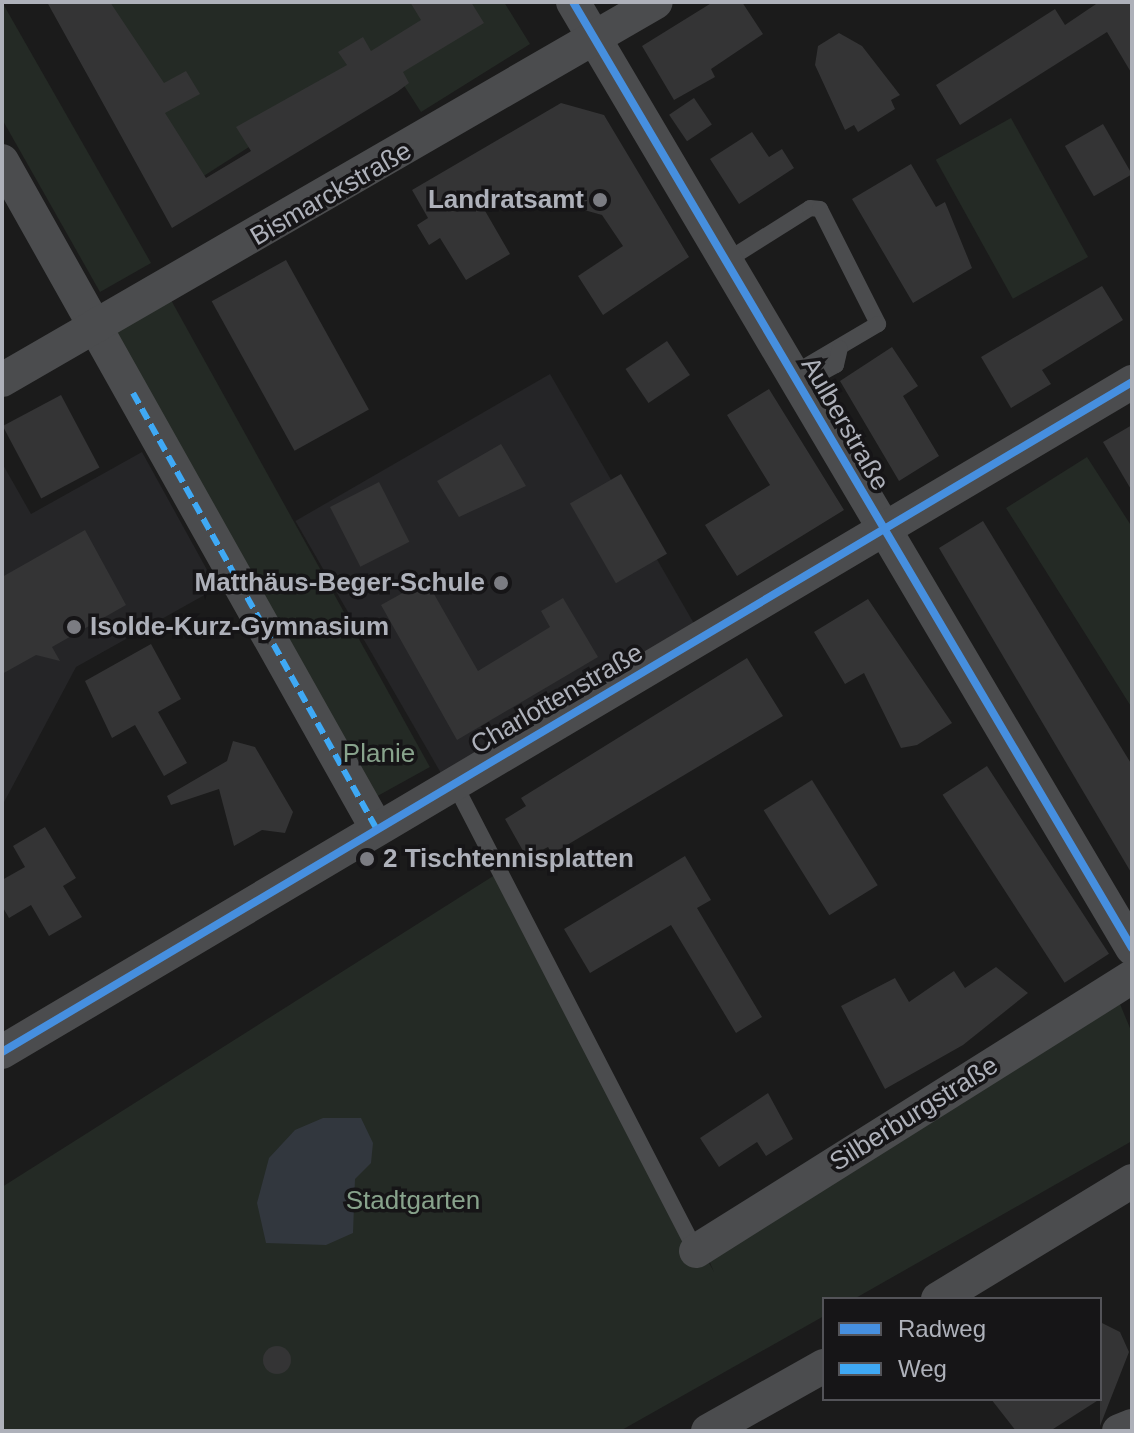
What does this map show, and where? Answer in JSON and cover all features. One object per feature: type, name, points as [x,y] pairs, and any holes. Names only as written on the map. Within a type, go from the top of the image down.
[{"type":"street","name":"Aulberstraße","points":[[573,2],[1132,948]]},
{"type":"street","name":"Bismarckstraße","points":[[2,380],[656,2]]},
{"type":"street","points":[[2,161],[377,829]]},
{"type":"street","name":"Charlottenstraße","points":[[2,1052],[453,781],[688,647],[882,528],[1132,382]]},
{"type":"street","name":"Silberburgstraße","points":[[696,1251],[1132,977]]},
{"type":"street","points":[[941,1297],[1132,1181]]},
{"type":"street","points":[[708,1431],[822,1367]]},
{"type":"street","points":[[1119,1431],[1132,1426]]},
{"type":"lane","points":[[726,261],[810,208],[820,209],[877,317],[873,331],[840,348],[796,380]]},
{"type":"lane","points":[[453,781],[696,1251]]},
{"type":"shaded area","name":"Matthäus-Beger-Schule","points":[[550,374],[702,636],[447,783],[295,521]]},
{"type":"shaded area","name":"Isolde-Kurz-Gymnasium","points":[[142,452],[217,588],[76,667],[2,806],[2,463],[31,514]]},
{"type":"shaded area","points":[[323,1118],[361,1118],[373,1143],[371,1163],[355,1179],[353,1233],[326,1245],[266,1243],[257,1203],[269,1158],[295,1130]]},
{"type":"green space","points":[[2,2],[151,263],[100,292],[2,119]]},
{"type":"green space","points":[[89,2],[504,2],[530,44],[421,112],[387,59],[177,193]]},
{"type":"green space","points":[[1011,118],[1088,257],[1013,299],[936,160]]},
{"type":"green space","name":"Planie","points":[[171,300],[430,767],[374,798],[115,331]]},
{"type":"green space","points":[[1087,457],[1132,527],[1132,708],[1006,508]]},
{"type":"green space","name":"Stadtgarten","points":[[498,873],[714,1272],[708,1258],[1120,1004],[1132,1033],[1132,1141],[858,1297],[822,1297],[822,1317],[620,1431],[2,1431],[2,1187]]},
{"type":"building","points":[[47,2],[110,2],[164,83],[186,71],[200,94],[165,113],[206,178],[251,151],[236,127],[347,65],[338,52],[363,37],[371,51],[421,20],[410,2],[471,2],[484,23],[403,72],[409,83],[397,92],[172,228]]},
{"type":"building","points":[[713,2],[742,2],[763,34],[711,69],[715,77],[674,100],[642,46]]},
{"type":"building","points":[[1099,2],[1132,2],[1132,74],[1107,32],[960,125],[936,85],[1055,9],[1065,25]]},
{"type":"building","points":[[839,33],[862,46],[900,95],[891,100],[895,109],[858,132],[854,125],[845,130],[815,65],[818,46]]},
{"type":"building","points":[[694,98],[712,125],[687,141],[669,115]]},
{"type":"building","name":"Landratsamt","points":[[561,103],[604,115],[689,257],[603,315],[578,276],[623,246],[602,215],[513,190],[484,209],[510,254],[466,280],[440,238],[429,245],[417,225],[428,218],[412,190]]},
{"type":"building","points":[[1103,124],[1132,174],[1094,196],[1065,146]]},
{"type":"building","points":[[752,132],[769,157],[782,149],[794,168],[739,204],[710,159]]},
{"type":"building","points":[[911,164],[936,207],[945,202],[972,268],[913,303],[852,199]]},
{"type":"building","points":[[286,260],[369,410],[295,451],[212,301]]},
{"type":"building","points":[[1102,286],[1123,320],[1042,370],[1051,384],[1011,408],[981,357]]},
{"type":"building","points":[[667,341],[690,375],[648,403],[626,369]]},
{"type":"building","points":[[892,347],[918,386],[903,396],[939,456],[899,481],[840,381]]},
{"type":"building","points":[[769,389],[844,510],[737,576],[705,525],[770,485],[727,415]]},
{"type":"building","points":[[61,395],[99,467],[41,498],[3,426]]},
{"type":"building","points":[[1132,425],[1132,491],[1103,442]]},
{"type":"building","points":[[501,444],[526,486],[459,517],[437,481]]},
{"type":"building","points":[[621,474],[667,554],[616,583],[570,503]]},
{"type":"building","points":[[379,482],[409,542],[360,567],[330,507]]},
{"type":"building","points":[[983,521],[1132,765],[1132,874],[939,548]]},
{"type":"building","points":[[85,530],[126,605],[52,647],[60,661],[36,655],[2,674],[2,577]]},
{"type":"building","points":[[426,580],[478,671],[550,627],[541,611],[563,598],[598,657],[457,740],[381,605]]},
{"type":"building","points":[[868,599],[952,723],[917,745],[901,748],[864,673],[845,684],[814,632]]},
{"type":"building","points":[[151,644],[181,699],[158,712],[187,763],[164,776],[135,725],[112,738],[85,681]]},
{"type":"building","points":[[747,658],[783,716],[552,854],[548,847],[527,858],[505,819],[526,806],[521,798]]},
{"type":"building","points":[[233,741],[255,747],[293,812],[285,833],[262,830],[234,846],[219,789],[171,805],[167,796],[227,761]]},
{"type":"building","points":[[987,766],[1109,954],[1065,983],[943,795]]},
{"type":"building","points":[[812,780],[878,885],[829,915],[764,810]]},
{"type":"building","points":[[45,827],[76,878],[63,886],[82,917],[49,936],[31,905],[9,918],[2,906],[2,880],[25,867],[13,846]]},
{"type":"building","points":[[685,856],[711,900],[697,908],[762,1017],[736,1033],[671,925],[590,973],[564,929]]},
{"type":"building","points":[[996,967],[1028,993],[963,1045],[885,1089],[841,1006],[895,978],[909,1002],[954,971],[965,988]]},
{"type":"building","points":[[768,1093],[793,1139],[766,1156],[757,1142],[719,1167],[700,1138]]},
{"type":"building","points":[[1102,1323],[1120,1332],[1129,1352],[1100,1426]]},
{"type":"building","points":[[277,1346],[287,1350],[291,1360],[287,1370],[277,1374],[267,1370],[263,1360],[267,1350]]},
{"type":"building","points":[[993,1401],[1097,1401],[1050,1431],[1016,1431]]},
{"type":"marked path","points":[[133,393],[377,829]]},
{"type":"cycle path","points":[[573,2],[1132,948]]},
{"type":"cycle path","points":[[2,1052],[1132,382]]},
{"type":"place","name":"Landratsamt","points":[[600,200]]},
{"type":"place","name":"Matthäus-Beger-Schule","points":[[501,583]]},
{"type":"place","name":"Isolde-Kurz-Gymnasium","points":[[74,627]]},
{"type":"place","name":"2 Tischtennisplatten","points":[[367,859]]}]
